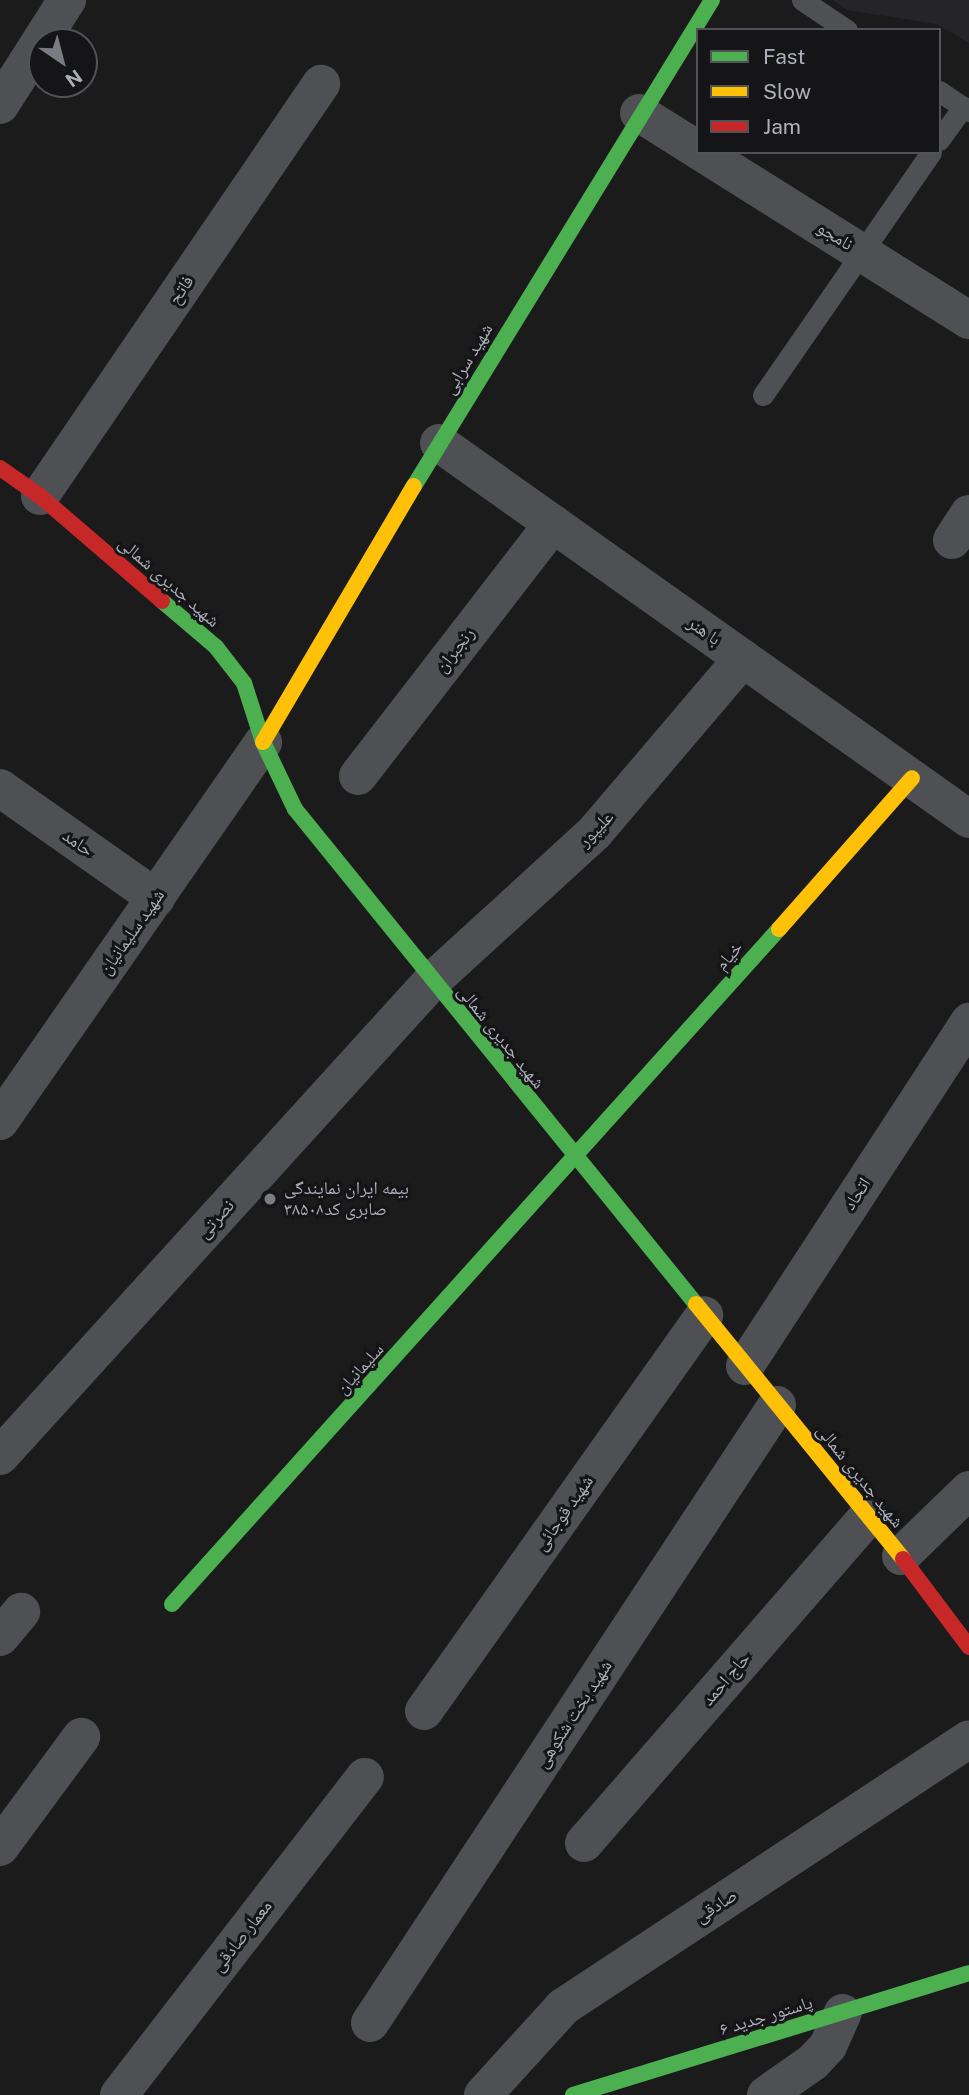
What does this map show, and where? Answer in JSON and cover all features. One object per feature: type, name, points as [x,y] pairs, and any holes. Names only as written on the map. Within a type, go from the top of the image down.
[{"type":"main road","name":"شهید سرابی","points":[[263,742],[439,443],[639,113],[712,0]]},
{"type":"main road","name":"شهید جدیری شمالی","points":[[0,468],[40,496],[216,647],[244,683],[263,742],[295,809],[431,982],[956,1623],[969,1647]]},
{"type":"main road","name":"خیام","points":[[576,1159],[912,778]]},
{"type":"main road","name":"سلیمانیان","points":[[172,1604],[576,1159]]},
{"type":"main road","name":"پاستور جدید ۶","points":[[573,2095],[969,1973]]},
{"type":"street","points":[[0,105],[67,0]]},
{"type":"street","name":"فاتح","points":[[40,496],[321,84]]},
{"type":"street","name":"نامجو","points":[[639,113],[696,149]]},
{"type":"street","name":"نامجو","points":[[704,154],[969,320]]},
{"type":"street","name":"با هنر","points":[[439,443],[969,819]]},
{"type":"street","name":"رنجبران","points":[[358,776],[553,524]]},
{"type":"street","name":"علیپور","points":[[431,982],[595,832],[743,658]]},
{"type":"street","name":"شهید سلیمانیان","points":[[0,1121],[263,742]]},
{"type":"street","name":"حامد","points":[[0,788],[156,898]]},
{"type":"street","name":"نصرتی","points":[[0,1456],[431,982]]},
{"type":"street","name":"اتحاد","points":[[745,1366],[969,1022]]},
{"type":"street","name":"شهید قوجائی","points":[[424,1711],[704,1315]]},
{"type":"street","name":"شهید بخت شکوهی","points":[[370,2023],[777,1405]]},
{"type":"street","points":[[901,1556],[969,1490]]},
{"type":"street","name":"حاج احمد","points":[[583,1843],[868,1516]]},
{"type":"street","points":[[0,1847],[81,1737]]},
{"type":"street","name":"صادقی","points":[[483,2095],[563,2007],[969,1739]]},
{"type":"street","name":"معمار صادقی","points":[[119,2095],[365,1777]]},
{"type":"street","points":[[766,2095],[813,2062],[828,2046],[843,2013]]},
{"type":"lane","points":[[802,0],[844,28]]},
{"type":"lane","points":[[941,92],[966,109],[941,138]]},
{"type":"lane","points":[[762,395],[930,154]]},
{"type":"shaded area","points":[[833,0],[969,0],[969,43],[936,24],[847,10]]},
{"type":"traffic: fast","points":[[414,486],[712,0]]},
{"type":"traffic: fast","points":[[162,601],[216,647],[244,683],[263,742],[295,809],[696,1304]]},
{"type":"traffic: fast","points":[[172,1604],[779,929]]},
{"type":"traffic: fast","points":[[573,2095],[969,1973]]},
{"type":"traffic: slow","points":[[263,742],[414,486]]},
{"type":"traffic: slow","points":[[779,929],[912,778]]},
{"type":"traffic: slow","points":[[696,1304],[903,1559]]},
{"type":"traffic: jam","points":[[0,468],[40,496],[162,601]]},
{"type":"traffic: jam","points":[[903,1559],[969,1647]]},
{"type":"place","name":"بیمه ایران نمایندگی صابری کد۳۸۵۰۸","points":[[270,1199]]}]
